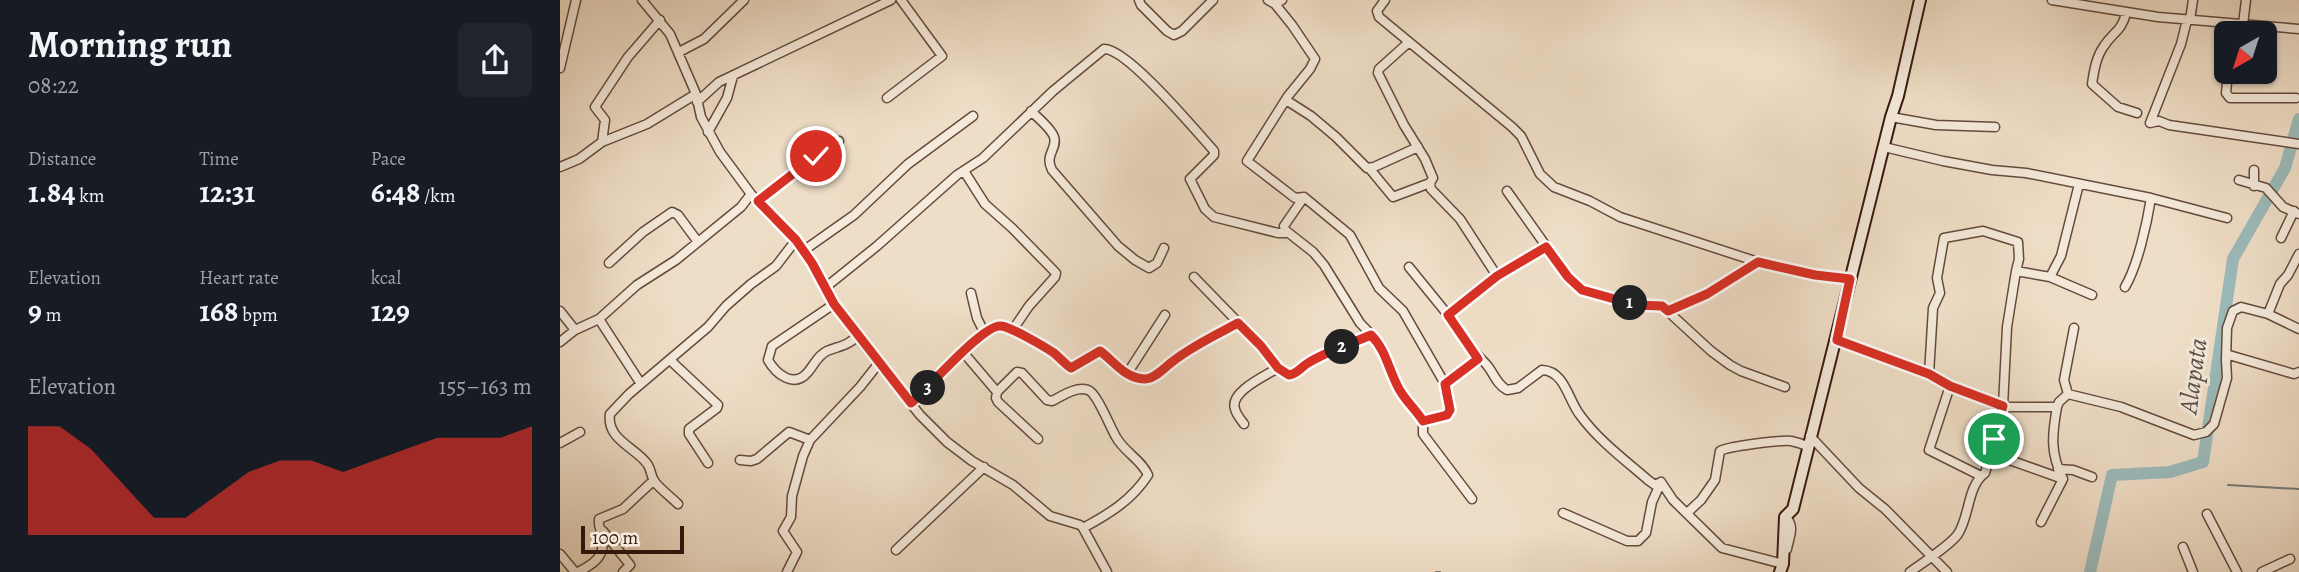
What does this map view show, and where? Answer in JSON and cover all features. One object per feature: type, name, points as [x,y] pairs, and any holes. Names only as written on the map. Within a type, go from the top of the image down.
[{"type":"main road","points":[[1782,569],[1785,517],[1793,509],[1920,0]]},
{"type":"street","points":[[560,68],[576,0]]},
{"type":"street","points":[[642,0],[660,20],[679,51],[708,132],[751,194],[796,240],[834,304],[878,363],[947,442],[1013,485],[1049,516],[1083,528],[1107,572]]},
{"type":"street","points":[[679,51],[704,39],[744,0]]},
{"type":"street","points":[[560,167],[579,159],[602,142],[647,124],[733,76],[891,0]]},
{"type":"street","points":[[887,98],[942,56],[901,0]]},
{"type":"street","points":[[1139,0],[1141,5],[1174,35],[1182,31],[1213,0]]},
{"type":"street","points":[[1385,0],[1377,15],[1512,127],[1521,136],[1540,174],[1554,187],[1590,201],[1620,217],[1758,262],[1815,275],[1850,279]]},
{"type":"street","points":[[2052,0],[2126,13],[2214,22]]},
{"type":"street","points":[[2193,0],[2189,20],[2150,123],[2159,121],[2169,125],[2299,144]]},
{"type":"street","points":[[2243,21],[2246,0]]},
{"type":"street","points":[[1275,1],[1315,58],[1247,161],[1295,198],[1304,197],[1354,240],[1380,288],[1392,303],[1403,311],[1445,384],[1450,410],[1449,415],[1423,421]]},
{"type":"street","points":[[2126,13],[2120,28],[2103,47],[2095,64],[2092,85],[2118,107],[2137,113]]},
{"type":"street","points":[[602,142],[605,120],[595,107],[628,57],[660,20]]},
{"type":"street","points":[[2277,27],[2299,29]]},
{"type":"street","points":[[1409,42],[1378,71],[1433,177],[1431,189],[1460,219],[1497,276]]},
{"type":"street","points":[[826,287],[877,246],[912,213],[983,158],[1031,111],[1100,51],[1108,48],[1153,84],[1214,151],[1214,155],[1190,180],[1209,215],[1227,222],[1287,233]]},
{"type":"street","points":[[708,132],[727,99],[733,76]]},
{"type":"street","points":[[2227,84],[2226,93],[2230,98],[2296,98]]},
{"type":"street","points":[[1286,100],[1319,123],[1369,168],[1394,197],[1430,183]]},
{"type":"street","points":[[1031,111],[1053,134],[1055,144],[1049,158],[1052,170],[1118,246],[1149,268],[1157,263],[1164,248]]},
{"type":"street","points":[[803,251],[854,215],[908,164],[973,116]]},
{"type":"street","points":[[1891,117],[1936,125],[1995,127]]},
{"type":"street","points":[[758,201],[839,141]]},
{"type":"street","points":[[1369,168],[1418,147]]},
{"type":"street","points":[[1884,147],[1942,161],[2026,173],[2151,198],[2227,218]]},
{"type":"street","points":[[2254,170],[2254,186]]},
{"type":"street","points":[[964,171],[985,205],[1056,273],[1012,331]]},
{"type":"street","points":[[2239,180],[2266,188],[2283,207],[2296,213],[2281,238]]},
{"type":"street","points":[[2050,277],[2061,256],[2079,184]]},
{"type":"street","points":[[1507,191],[1568,277],[1582,290],[1636,305],[1662,306],[1730,365],[1785,387]]},
{"type":"street","points":[[560,342],[575,330],[599,319],[636,285],[676,260],[741,207],[751,194]]},
{"type":"street","points":[[1304,197],[1284,226],[1287,233],[1320,259],[1360,323],[1384,352],[1397,385],[1423,421],[1423,434],[1472,499]]},
{"type":"street","points":[[2125,287],[2146,228],[2151,198]]},
{"type":"street","points":[[609,264],[642,232],[672,212],[678,215],[698,242]]},
{"type":"street","points":[[1910,572],[1957,537],[1964,523],[1971,496],[1980,476],[1985,473],[1994,431],[2003,406],[2007,327],[2019,259],[2018,242],[1983,231],[1944,238],[1937,278],[1940,293],[1933,308],[1929,374]]},
{"type":"street","points":[[678,505],[654,480],[647,465],[626,447],[614,432],[609,418],[613,409],[708,327],[726,306],[751,284],[776,266],[796,240]]},
{"type":"street","points":[[1448,315],[1497,276],[1546,247]]},
{"type":"street","points":[[2268,314],[2280,284],[2299,254]]},
{"type":"street","points":[[1668,311],[1707,294],[1758,262]]},
{"type":"street","points":[[1409,267],[1502,387],[1507,390],[1518,388],[1542,370],[1551,371],[1568,392],[1580,415],[1599,436],[1648,480],[1655,485],[1661,482]]},
{"type":"street","points":[[2016,271],[2050,277],[2092,295]]},
{"type":"street","points":[[1194,277],[1261,346],[1278,368],[1292,375],[1318,357],[1371,335]]},
{"type":"street","points":[[971,293],[977,318],[984,332]]},
{"type":"street","points":[[834,304],[772,346],[768,360],[774,371],[785,379],[800,378],[807,374],[825,351],[850,344],[857,336]]},
{"type":"street","points":[[2068,394],[2121,407],[2194,435],[2206,432],[2214,424],[2227,378],[2227,328],[2232,311],[2241,306],[2268,314],[2299,330]]},
{"type":"street","points":[[560,311],[575,330]]},
{"type":"street","points":[[1127,374],[1165,315]]},
{"type":"street","points":[[599,319],[641,384]]},
{"type":"street","points":[[911,403],[984,332],[1000,326],[1053,352],[1071,368],[1100,351],[1117,368],[1144,379],[1151,378],[1180,355],[1238,323]]},
{"type":"street","points":[[2068,394],[2064,380],[2074,328]]},
{"type":"street","points":[[1837,340],[1929,374],[1950,386],[2003,406],[2057,407]]},
{"type":"street","points":[[963,352],[997,392]]},
{"type":"street","points":[[2226,360],[2229,355],[2294,374],[2299,372]]},
{"type":"street","points":[[1445,384],[1478,359]]},
{"type":"street","points":[[670,360],[718,405],[689,429],[689,434],[708,463]]},
{"type":"street","points":[[787,572],[797,552],[783,531],[791,517],[792,496],[803,456],[810,440],[860,387],[878,363]]},
{"type":"street","points":[[1244,424],[1235,409],[1234,400],[1240,392],[1278,368]]},
{"type":"street","points":[[1038,439],[996,398],[997,392],[1017,372],[1022,373],[1047,400],[1052,401],[1076,390],[1094,393],[1121,446],[1146,470],[1148,475],[1134,495],[1083,528]]},
{"type":"street","points":[[1950,386],[1929,450],[1980,476]]},
{"type":"street","points":[[2063,479],[2054,462],[2053,440],[2057,407],[2068,394]]},
{"type":"street","points":[[560,443],[580,432]]},
{"type":"street","points":[[740,460],[757,459],[789,432],[810,440]]},
{"type":"street","points":[[1687,513],[1701,500],[1714,480],[1720,451],[1723,449],[1740,444],[1809,441],[1885,509],[1947,572]]},
{"type":"street","points":[[1990,453],[2063,479]]},
{"type":"street","points":[[896,550],[984,467]]},
{"type":"street","points":[[2058,469],[2073,470],[2092,477]]},
{"type":"street","points":[[2041,522],[2063,479]]},
{"type":"street","points":[[598,522],[603,517],[623,509],[654,480]]},
{"type":"street","points":[[1661,482],[1666,492],[1726,550],[1782,569]]},
{"type":"street","points":[[1563,513],[1627,541],[1638,541],[1646,533],[1652,502],[1661,482]]},
{"type":"street","points":[[2207,513],[2237,572]]},
{"type":"street","points":[[598,522],[629,570]]},
{"type":"street","points":[[560,554],[577,572],[598,559],[603,548],[598,522]]},
{"type":"street","points":[[2183,547],[2193,572]]},
{"type":"street","points":[[2262,572],[2290,559]]},
{"type":"waterway","name":"Alapata","points":[[2090,572],[2112,475],[2170,472],[2203,462],[2233,259],[2285,168],[2299,119]]},
{"type":"waterway","points":[[2228,485],[2299,489]]},
{"type":"route","points":[[816,156],[758,201],[796,240],[834,304],[911,403],[979,336],[993,327],[1000,326],[1035,341],[1071,368],[1100,351],[1117,368],[1144,379],[1151,378],[1180,355],[1238,323],[1278,368],[1289,375],[1297,373],[1318,357],[1371,335],[1380,344],[1397,385],[1423,421],[1449,413],[1445,384],[1478,359],[1448,315],[1497,276],[1546,247],[1568,277],[1582,290],[1636,305],[1662,306],[1668,311],[1707,294],[1758,262],[1815,275],[1850,279],[1837,340],[1929,374],[1950,386],[2003,406],[1994,431],[1994,439]]}]
